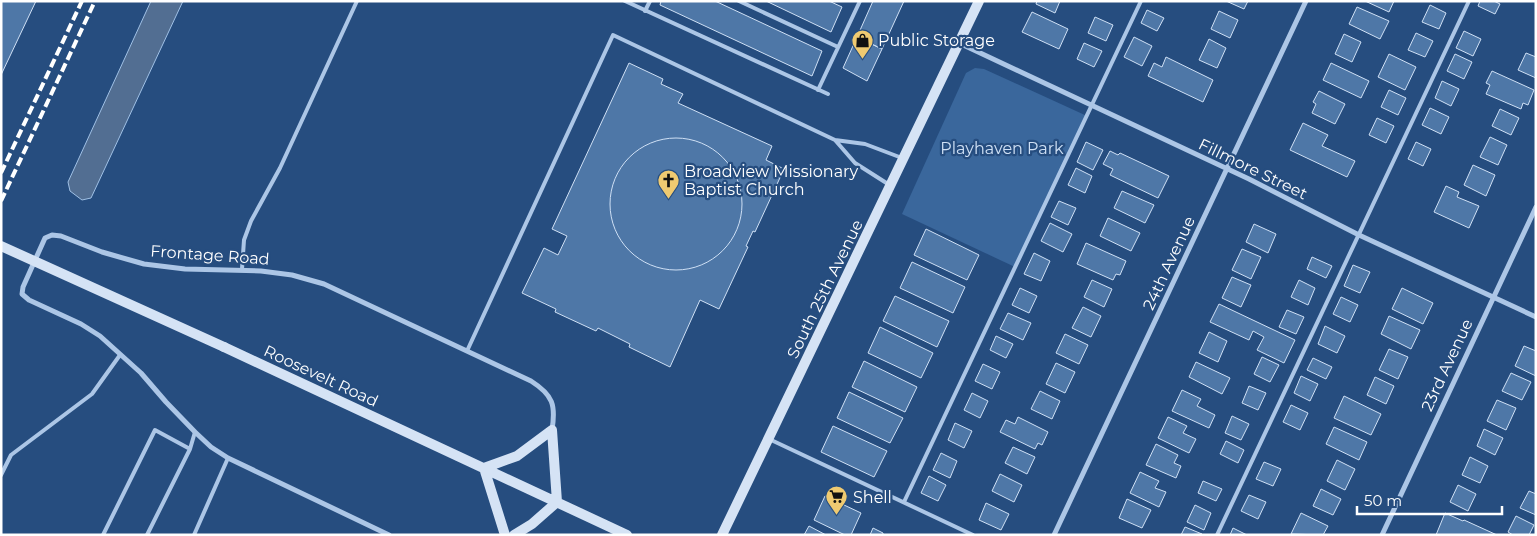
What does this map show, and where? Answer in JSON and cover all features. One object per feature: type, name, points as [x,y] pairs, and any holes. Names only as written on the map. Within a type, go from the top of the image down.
[{"type":"main road","name":"South 25th Avenue","points":[[722,535],[979,1]]},
{"type":"main road","name":"Roosevelt Road","points":[[1,246],[224,347],[627,535]]},
{"type":"main road","points":[[505,535],[484,468],[517,456],[552,430]]},
{"type":"main road","points":[[514,535],[532,524],[557,502],[552,430]]},
{"type":"street","name":"24th Avenue","points":[[1054,535],[1306,1]]},
{"type":"street","name":"Fillmore Street","points":[[959,44],[1227,169],[1359,235],[1536,317]]},
{"type":"street","name":"23rd Avenue","points":[[1382,535],[1536,206]]},
{"type":"street","name":"Frontage Road","points":[[389,535],[228,458],[211,447],[166,402],[141,373],[100,336],[81,324],[29,300],[22,294],[45,238],[52,234],[61,236],[102,252],[144,264],[185,269],[242,269],[292,275],[324,284],[543,388],[553,402],[552,430]]},
{"type":"lane","points":[[242,269],[244,240],[249,227],[280,168],[357,1]]},
{"type":"lane","points":[[625,1],[828,94]]},
{"type":"lane","points":[[645,10],[650,1]]},
{"type":"lane","points":[[739,1],[838,47]]},
{"type":"lane","points":[[818,90],[859,3],[853,1]]},
{"type":"lane","points":[[904,502],[1142,1]]},
{"type":"lane","points":[[1217,535],[1469,1]]},
{"type":"lane","points":[[467,351],[612,35],[835,140],[865,144],[904,159]]},
{"type":"lane","points":[[835,140],[855,163],[891,186]]},
{"type":"lane","points":[[1,475],[11,455],[92,394],[120,354]]},
{"type":"lane","points":[[103,535],[155,430],[190,449]]},
{"type":"lane","points":[[147,535],[190,449],[195,432]]},
{"type":"lane","points":[[769,439],[973,535]]},
{"type":"lane","points":[[194,535],[228,458]]},
{"type":"green space","name":"Playhaven Park","points":[[975,68],[984,69],[1087,116],[1015,267],[902,214],[966,73]]},
{"type":"shaded area","points":[[151,1],[183,1],[91,198],[82,200],[70,191],[68,182]]},
{"type":"building","points":[[1,1],[36,1],[1,75]]},
{"type":"building","points":[[661,1],[715,1],[822,51],[812,76],[660,5]]},
{"type":"building","points":[[766,1],[829,1],[842,7],[831,32]]},
{"type":"building","points":[[873,1],[904,1],[882,49],[857,37]]},
{"type":"building","points":[[1037,1],[1060,1],[1055,13],[1036,4]]},
{"type":"building","points":[[1226,1],[1248,1],[1244,9]]},
{"type":"building","points":[[1365,1],[1394,1],[1389,12]]},
{"type":"building","points":[[1480,1],[1494,1],[1500,4],[1495,14],[1478,6]]},
{"type":"building","points":[[1430,5],[1446,13],[1439,29],[1422,22]]},
{"type":"building","points":[[1357,7],[1389,21],[1380,39],[1349,24]]},
{"type":"building","points":[[1147,10],[1164,18],[1157,31],[1141,23]]},
{"type":"building","points":[[1219,11],[1238,20],[1230,38],[1211,29]]},
{"type":"building","points":[[1032,12],[1068,29],[1059,49],[1022,32]]},
{"type":"building","points":[[1095,17],[1113,25],[1106,41],[1088,33]]},
{"type":"building","points":[[1464,31],[1481,39],[1473,56],[1456,48]]},
{"type":"building","points":[[1416,33],[1433,41],[1425,57],[1408,50]]},
{"type":"building","points":[[1344,34],[1361,42],[1352,62],[1335,54]]},
{"type":"building","name":"Public Storage","points":[[857,37],[882,49],[867,81],[843,68]]},
{"type":"building","points":[[1134,37],[1152,46],[1142,66],[1124,57]]},
{"type":"building","points":[[1209,39],[1226,48],[1217,68],[1199,60]]},
{"type":"building","points":[[1084,43],[1102,51],[1094,67],[1077,59]]},
{"type":"building","points":[[1526,53],[1536,57],[1536,78],[1518,70]]},
{"type":"building","points":[[1389,54],[1416,67],[1405,90],[1378,77]]},
{"type":"building","points":[[1455,54],[1472,62],[1464,79],[1447,71]]},
{"type":"building","points":[[1166,57],[1213,80],[1203,102],[1148,76],[1154,63],[1162,67]]},
{"type":"building","name":"Broadview Missionary Baptist Church","points":[[629,63],[663,79],[661,84],[683,94],[678,103],[772,146],[766,160],[784,169],[755,232],[753,231],[746,246],[748,247],[719,309],[700,300],[670,367],[629,347],[630,344],[598,328],[596,331],[555,312],[556,309],[522,293],[544,248],[558,255],[567,236],[552,229]]},
{"type":"building","points":[[1331,63],[1369,81],[1361,98],[1323,80]]},
{"type":"building","points":[[1492,71],[1534,90],[1528,105],[1523,103],[1521,109],[1486,94],[1490,85],[1486,83]]},
{"type":"building","points":[[1442,81],[1459,89],[1451,106],[1435,98]]},
{"type":"building","points":[[1389,90],[1406,98],[1398,115],[1381,107]]},
{"type":"building","points":[[1319,91],[1345,104],[1335,124],[1312,113],[1316,104],[1313,102]]},
{"type":"building","points":[[1430,108],[1449,117],[1441,134],[1422,125]]},
{"type":"building","points":[[1500,109],[1519,118],[1511,135],[1492,126]]},
{"type":"building","points":[[1377,118],[1394,126],[1386,143],[1369,135]]},
{"type":"building","points":[[1303,123],[1328,135],[1322,146],[1355,161],[1347,177],[1290,150]]},
{"type":"building","points":[[1490,137],[1507,145],[1498,165],[1480,157]]},
{"type":"building","points":[[676,138],[701,143],[712,149],[722,158],[731,168],[737,179],[742,204],[737,229],[731,240],[722,250],[712,259],[701,265],[676,270],[651,265],[640,259],[630,250],[621,240],[615,229],[610,204],[615,179],[621,168],[630,158],[640,149],[651,143]]},
{"type":"building","points":[[1086,142],[1103,150],[1093,170],[1077,162]]},
{"type":"building","points":[[1416,142],[1431,149],[1423,166],[1408,159]]},
{"type":"building","points":[[1110,151],[1118,155],[1120,153],[1169,176],[1158,198],[1110,175],[1113,169],[1103,164]]},
{"type":"building","points":[[1473,165],[1495,175],[1486,196],[1464,185]]},
{"type":"building","points":[[1076,168],[1092,176],[1085,193],[1068,185]]},
{"type":"building","points":[[1446,186],[1459,192],[1457,197],[1479,206],[1469,228],[1434,212]]},
{"type":"building","points":[[1122,191],[1154,205],[1145,223],[1114,208]]},
{"type":"building","points":[[1059,201],[1076,208],[1068,225],[1051,217]]},
{"type":"building","points":[[1108,218],[1140,233],[1131,251],[1100,236]]},
{"type":"building","points":[[1050,223],[1072,234],[1063,252],[1041,241]]},
{"type":"building","points":[[1254,224],[1276,234],[1268,253],[1246,242]]},
{"type":"building","points":[[926,229],[979,255],[967,280],[914,255]]},
{"type":"building","points":[[1086,243],[1126,261],[1120,275],[1116,274],[1113,280],[1077,264]]},
{"type":"building","points":[[1242,249],[1261,257],[1251,279],[1232,270]]},
{"type":"building","points":[[1034,253],[1050,261],[1041,281],[1024,274]]},
{"type":"building","points":[[1312,257],[1332,266],[1326,278],[1307,269]]},
{"type":"building","points":[[912,262],[965,287],[953,313],[900,288]]},
{"type":"building","points":[[1353,265],[1370,272],[1360,293],[1344,286]]},
{"type":"building","points":[[1232,277],[1251,285],[1241,307],[1222,298]]},
{"type":"building","points":[[1092,280],[1112,289],[1104,307],[1084,297]]},
{"type":"building","points":[[1299,280],[1315,288],[1308,305],[1291,297]]},
{"type":"building","points":[[1020,288],[1037,296],[1029,313],[1012,305]]},
{"type":"building","points":[[1402,288],[1433,303],[1423,324],[1392,309]]},
{"type":"building","points":[[895,296],[949,321],[937,347],[883,321]]},
{"type":"building","points":[[1341,297],[1358,305],[1350,322],[1333,314]]},
{"type":"building","points":[[1219,304],[1295,340],[1284,363],[1257,350],[1264,337],[1253,331],[1249,340],[1210,322]]},
{"type":"building","points":[[1083,307],[1101,316],[1091,337],[1072,328]]},
{"type":"building","points":[[1287,310],[1304,317],[1296,334],[1279,327]]},
{"type":"building","points":[[1008,313],[1031,323],[1023,340],[1000,329]]},
{"type":"building","points":[[1389,316],[1420,330],[1411,349],[1381,334]]},
{"type":"building","points":[[1325,326],[1345,336],[1337,353],[1318,344]]},
{"type":"building","points":[[880,327],[933,353],[921,378],[868,353]]},
{"type":"building","points":[[1209,332],[1227,341],[1218,362],[1199,353]]},
{"type":"building","points":[[1065,334],[1088,345],[1079,364],[1056,353]]},
{"type":"building","points":[[996,336],[1013,344],[1006,358],[990,350]]},
{"type":"building","points":[[1524,346],[1536,351],[1536,376],[1515,366]]},
{"type":"building","points":[[1389,349],[1408,357],[1398,379],[1379,370]]},
{"type":"building","points":[[1262,357],[1279,365],[1270,382],[1254,374]]},
{"type":"building","points":[[1313,358],[1332,367],[1326,379],[1307,370]]},
{"type":"building","points":[[864,361],[917,387],[905,412],[852,387]]},
{"type":"building","points":[[1196,362],[1230,378],[1222,394],[1189,377]]},
{"type":"building","points":[[1056,363],[1075,372],[1065,393],[1046,384]]},
{"type":"building","points":[[983,364],[1000,372],[992,389],[975,381]]},
{"type":"building","points":[[1511,373],[1531,382],[1522,400],[1502,391]]},
{"type":"building","points":[[1301,376],[1318,384],[1310,401],[1294,393]]},
{"type":"building","points":[[1375,377],[1394,386],[1386,404],[1367,395]]},
{"type":"building","points":[[1249,386],[1266,393],[1258,410],[1242,403]]},
{"type":"building","points":[[1182,390],[1201,399],[1197,406],[1215,415],[1209,428],[1172,411]]},
{"type":"building","points":[[1040,391],[1060,401],[1052,419],[1031,409]]},
{"type":"building","points":[[849,392],[903,418],[890,443],[837,418]]},
{"type":"building","points":[[972,393],[988,401],[980,418],[964,410]]},
{"type":"building","points":[[1344,396],[1381,414],[1371,435],[1334,418]]},
{"type":"building","points":[[1497,400],[1516,408],[1506,430],[1487,421]]},
{"type":"building","points":[[1291,405],[1308,413],[1300,430],[1283,422]]},
{"type":"building","points":[[1232,416],[1249,424],[1241,440],[1225,433]]},
{"type":"building","points":[[1018,417],[1048,432],[1042,445],[1038,443],[1035,449],[1000,432],[1006,420],[1015,424]]},
{"type":"building","points":[[1168,417],[1187,426],[1183,433],[1196,439],[1189,453],[1158,438]]},
{"type":"building","points":[[955,423],[972,431],[964,448],[948,440]]},
{"type":"building","points":[[833,426],[887,451],[874,477],[821,452]]},
{"type":"building","points":[[1334,427],[1367,442],[1359,460],[1326,444]]},
{"type":"building","points":[[1484,429],[1503,438],[1495,455],[1477,446]]},
{"type":"building","points":[[1226,441],[1244,450],[1238,463],[1220,454]]},
{"type":"building","points":[[1156,444],[1178,455],[1174,463],[1181,466],[1176,478],[1146,465]]},
{"type":"building","points":[[1013,447],[1035,457],[1027,474],[1005,463]]},
{"type":"building","points":[[941,453],[957,461],[950,478],[933,470]]},
{"type":"building","points":[[1470,457],[1488,466],[1480,483],[1462,475]]},
{"type":"building","points":[[1337,460],[1355,469],[1345,490],[1327,481]]},
{"type":"building","points":[[1264,462],[1281,469],[1273,486],[1256,479]]},
{"type":"building","points":[[1140,472],[1159,481],[1155,488],[1166,492],[1159,507],[1130,493]]},
{"type":"building","points":[[1000,474],[1022,485],[1014,502],[992,491]]},
{"type":"building","points":[[929,476],[946,485],[938,501],[921,493]]},
{"type":"building","points":[[1203,481],[1222,489],[1216,501],[1198,493]]},
{"type":"building","points":[[1458,485],[1476,494],[1468,511],[1450,502]]},
{"type":"building","points":[[1321,489],[1341,499],[1333,515],[1313,506]]},
{"type":"building","points":[[1529,491],[1536,494],[1536,515],[1520,508]]},
{"type":"building","points":[[1249,495],[1266,502],[1258,519],[1241,511]]},
{"type":"building","name":"Shell","points":[[825,496],[861,513],[851,535],[845,535],[814,520]]},
{"type":"building","points":[[1127,499],[1151,510],[1142,528],[1119,518]]},
{"type":"building","points":[[986,503],[1009,514],[1001,530],[979,520]]},
{"type":"building","points":[[1195,505],[1211,513],[1204,530],[1187,522]]},
{"type":"building","points":[[1301,513],[1328,526],[1323,535],[1291,534]]},
{"type":"building","points":[[1445,513],[1464,520],[1497,535],[1436,535]]},
{"type":"building","points":[[1516,516],[1534,525],[1529,535],[1513,535],[1508,532]]},
{"type":"building","points":[[809,526],[826,535],[804,535]]},
{"type":"building","points":[[1185,527],[1202,534],[1181,535]]},
{"type":"building","points":[[873,528],[883,533],[883,535],[870,535]]},
{"type":"building","points":[[1233,528],[1247,535],[1230,535]]},
{"type":"railway","points":[[1,173],[82,1]]},
{"type":"railway","points":[[1,201],[95,1]]},
{"type":"place","name":"Public Storage","points":[[862,59]]},
{"type":"place","name":"Broadview Missionary Baptist Church","points":[[668,199]]},
{"type":"place","name":"Shell","points":[[837,516]]}]
